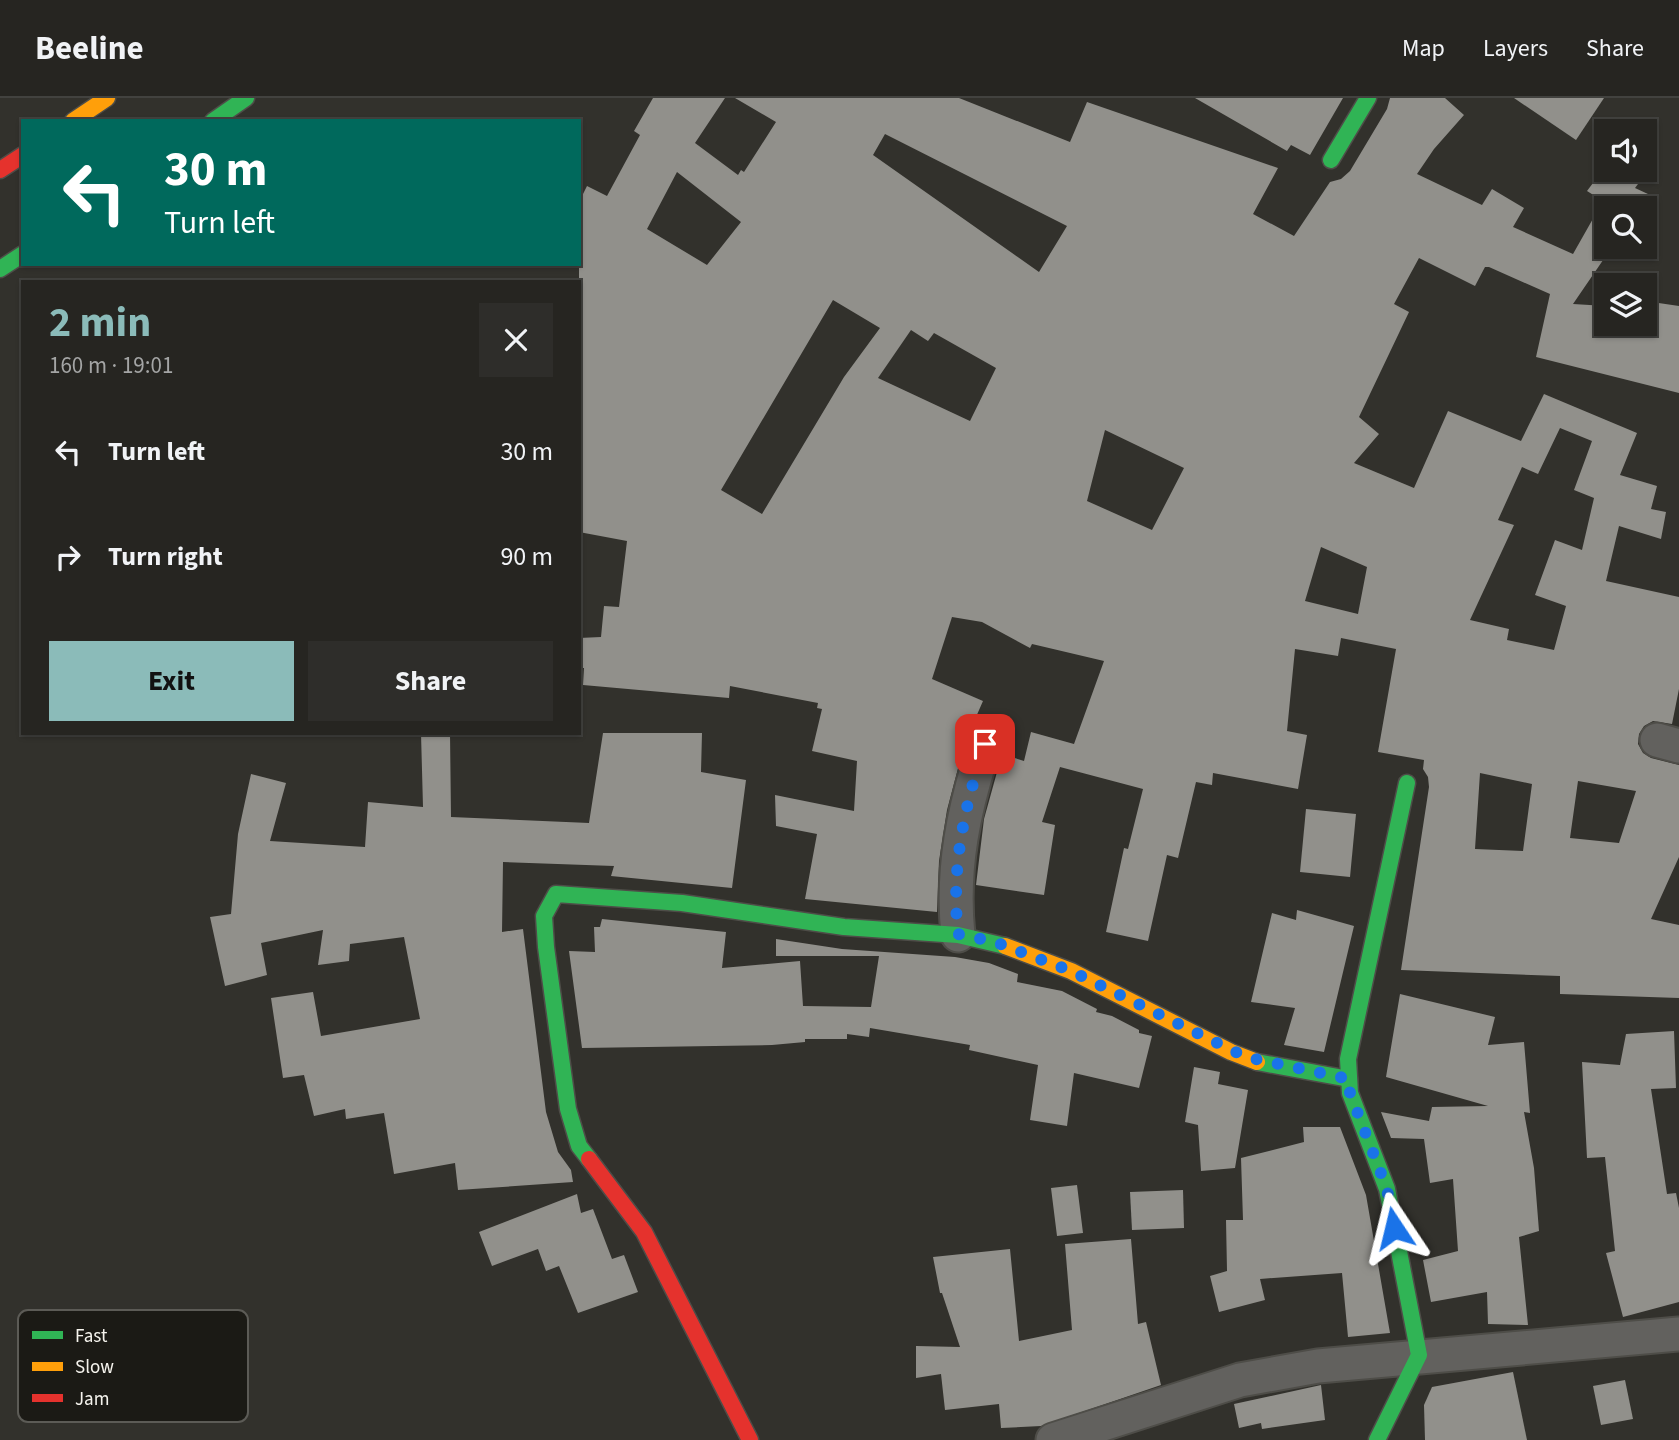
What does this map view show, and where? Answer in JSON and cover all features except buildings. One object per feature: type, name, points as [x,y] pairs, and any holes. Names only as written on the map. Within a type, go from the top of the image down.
[{"type":"main road","points":[[76,119],[107,98]]},
{"type":"main road","points":[[217,119],[246,98]]},
{"type":"main road","points":[[1331,160],[1368,98]]},
{"type":"main road","points":[[0,170],[21,156]]},
{"type":"main road","points":[[0,269],[21,255]]},
{"type":"main road","points":[[1377,1440],[1419,1355],[1387,1189],[1350,1093],[1348,1059],[1407,783]]},
{"type":"main road","points":[[750,1440],[644,1232],[619,1195],[579,1146],[568,1109],[546,947],[544,916],[550,899],[562,893],[629,901],[682,903],[844,927],[958,934],[995,942],[1071,971],[1203,1039],[1260,1063],[1349,1079]]},
{"type":"street","points":[[958,934],[954,898],[958,848],[968,796],[985,744]]},
{"type":"street","points":[[1053,1440],[1240,1380],[1318,1366],[1679,1334]]},
{"type":"traffic: fast","points":[[216,119],[246,98]]},
{"type":"traffic: fast","points":[[1331,160],[1368,98]]},
{"type":"traffic: fast","points":[[0,269],[21,255]]},
{"type":"traffic: fast","points":[[1377,1440],[1419,1355],[1387,1189],[1350,1093],[1348,1059],[1407,783]]},
{"type":"traffic: fast","points":[[589,1159],[579,1146],[568,1109],[546,947],[544,916],[556,894],[682,903],[844,927],[958,935],[1005,946]]},
{"type":"traffic: fast","points":[[1257,1062],[1349,1079]]},
{"type":"traffic: slow","points":[[76,119],[107,98]]},
{"type":"traffic: slow","points":[[1005,946],[1071,971],[1231,1052],[1257,1062]]},
{"type":"traffic: jam","points":[[0,170],[21,156]]},
{"type":"traffic: jam","points":[[589,1159],[644,1232],[750,1440]]},
{"type":"route","points":[[985,744],[968,796],[958,848],[954,898],[958,934],[995,942],[1071,971],[1203,1039],[1260,1063],[1349,1079],[1350,1093],[1387,1189],[1394,1228]]}]
